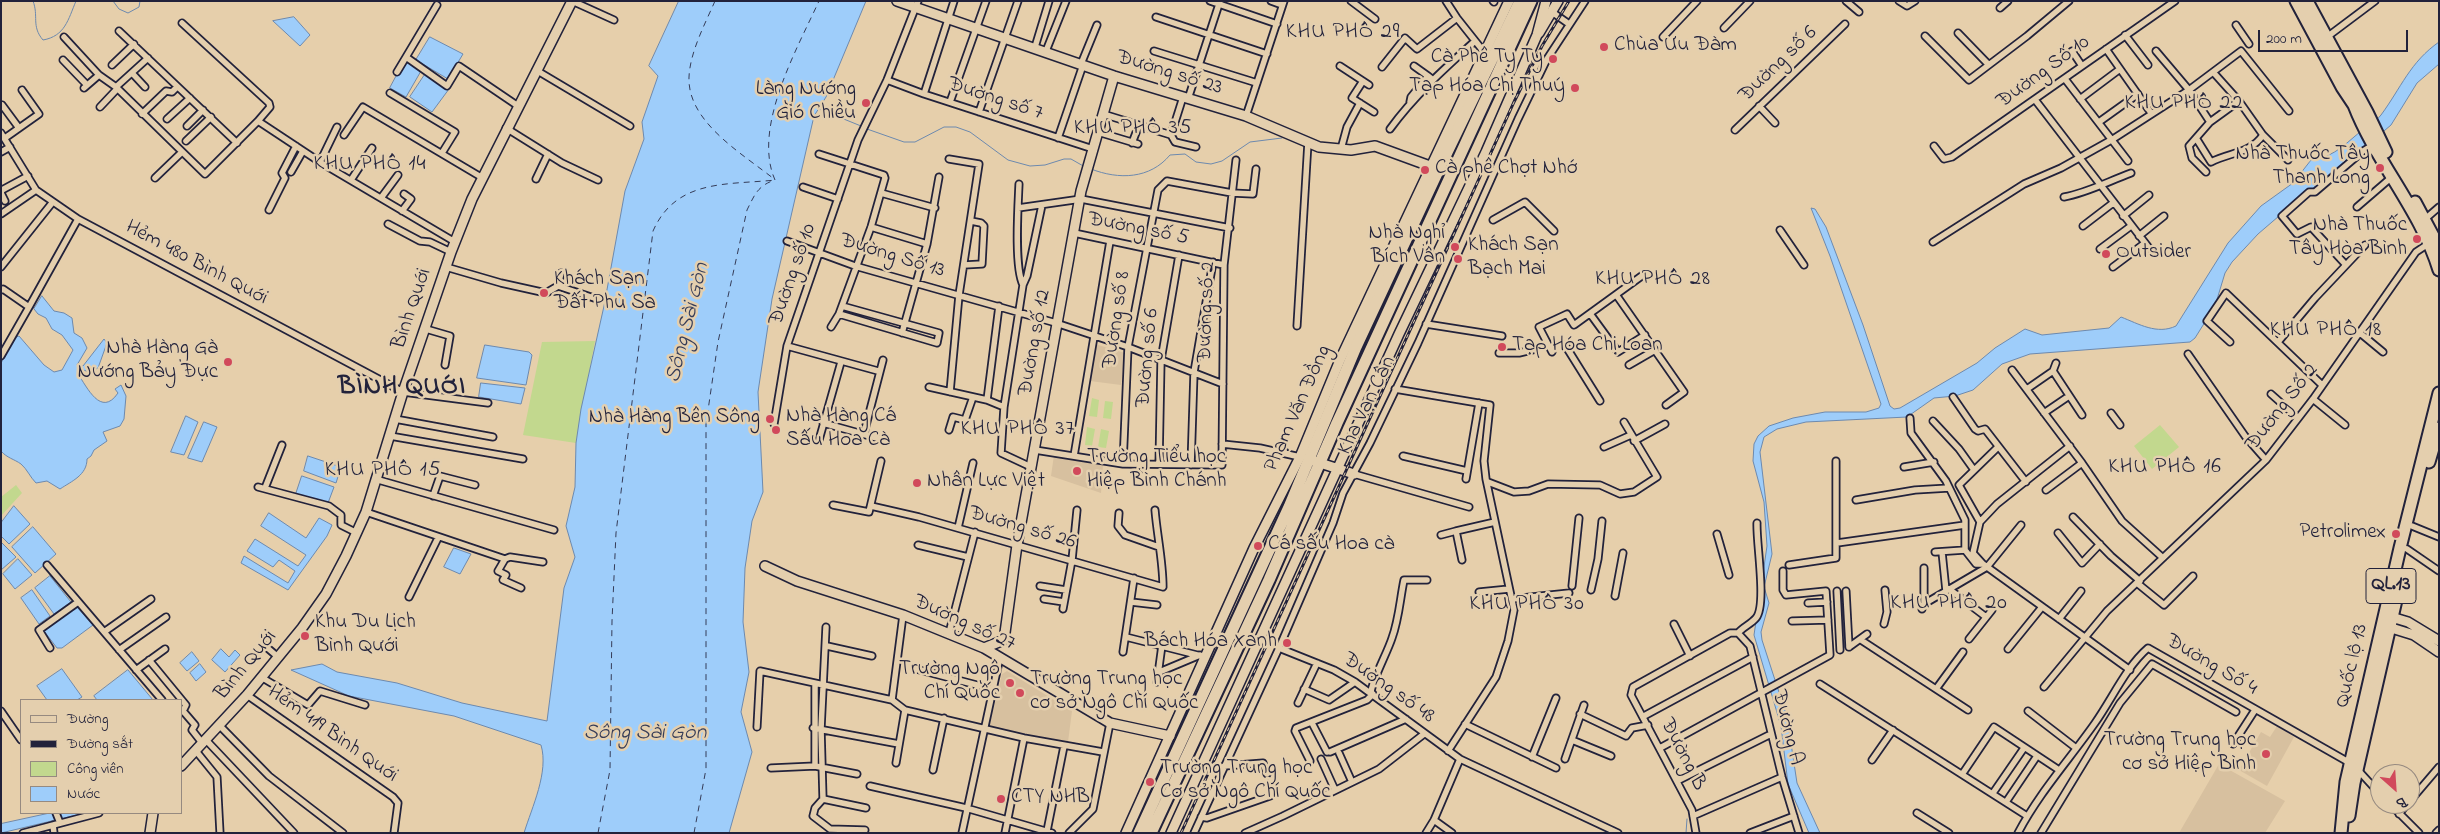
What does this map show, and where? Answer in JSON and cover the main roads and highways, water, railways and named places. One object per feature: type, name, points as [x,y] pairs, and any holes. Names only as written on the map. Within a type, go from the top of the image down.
[{"type":"highway","name":"Phạm Văn Đồng","points":[[1139,833],[1289,507],[1304,458],[1356,348],[1435,168],[1520,1]]},
{"type":"highway","name":"Phạm Văn Đồng","points":[[1151,833],[1269,580],[1320,463],[1531,1]]},
{"type":"highway","points":[[2296,1],[2357,103],[2393,176],[2433,246]]},
{"type":"highway","points":[[2307,1],[2327,37],[2357,103]]},
{"type":"highway","points":[[2383,153],[2424,220],[2439,270]]},
{"type":"highway","name":"Quốc lộ 13","points":[[2341,833],[2342,803],[2354,766],[2437,411],[2439,393]]},
{"type":"highway","name":"Quốc lộ 13","points":[[2387,622],[2439,428]]},
{"type":"highway","name":"Quốc lộ 13","points":[[2348,833],[2354,766]]},
{"type":"main road","name":"Bình Quới","points":[[182,765],[247,695],[326,594],[357,534],[366,512],[403,392],[451,252],[481,176],[572,1]]},
{"type":"main road","name":"Đường số 23","points":[[897,1],[917,4],[948,18],[1114,76],[1246,116],[1318,147],[1342,145],[1351,150],[1375,146],[1435,168]]},
{"type":"main road","name":"Phạm Văn Đồng","points":[[1435,168],[1484,52],[1509,1]]},
{"type":"main road","points":[[1171,833],[1338,468],[1486,152],[1537,35],[1545,5],[1558,1]]},
{"type":"main road","name":"Đường số 12","points":[[984,648],[1004,640],[1017,545],[1083,180],[1114,76]]},
{"type":"main road","name":"Phạm Văn Đồng","points":[[1126,833],[1170,736],[1202,656],[1254,548],[1304,458]]},
{"type":"main road","points":[[1304,458],[1354,474]]},
{"type":"main road","name":"Đường số 27","points":[[765,566],[797,581],[903,615],[984,648],[1110,723],[1170,736]]},
{"type":"main road","points":[[2387,622],[2414,626],[2439,641]]},
{"type":"main road","points":[[2387,622],[2439,652]]},
{"type":"main road","points":[[150,833],[154,814]]},
{"type":"water","name":"Sông Sài Gòn","points":[[679,1],[866,1],[826,97],[814,116],[772,299],[758,392],[763,492],[752,521],[745,568],[743,622],[749,672],[741,712],[752,752],[729,833],[524,833],[541,778],[543,755],[541,745],[454,716],[349,696],[291,670],[322,664],[337,672],[397,683],[462,703],[547,721],[564,588],[575,557],[566,526],[575,487],[576,443],[581,409],[604,306],[625,191],[644,139],[642,122],[658,76],[649,66]]},
{"type":"water","points":[[294,17],[310,35],[300,46],[273,21]]},
{"type":"water","points":[[430,37],[463,54],[448,79],[416,60]]},
{"type":"water","points":[[2439,42],[2439,64],[2417,83],[2391,125],[2258,234],[2232,262],[2225,273],[2215,306],[2195,338],[2190,342],[2030,354],[2002,364],[1973,390],[1955,396],[1934,398],[1907,417],[1806,422],[1777,429],[1764,437],[1760,452],[1772,554],[1764,587],[1769,603],[1761,632],[1787,717],[1797,783],[1820,833],[1809,833],[1788,784],[1781,726],[1754,635],[1767,546],[1764,502],[1753,461],[1754,444],[1758,436],[1769,426],[1793,418],[1825,412],[1866,412],[1879,408],[1881,404],[1830,256],[1811,208],[1815,209],[1826,227],[1863,325],[1890,406],[1894,409],[1900,408],[1977,363],[1995,348],[2025,329],[2042,335],[2109,328],[2121,317],[2155,329],[2176,326],[2228,243],[2261,206],[2293,183],[2311,160],[2335,152],[2375,121],[2413,67]]},
{"type":"water","points":[[405,60],[421,71],[406,97],[390,88]]},
{"type":"water","points":[[426,73],[449,89],[432,112],[410,97]]},
{"type":"water","points":[[42,296],[54,311],[64,313],[72,318],[74,333],[82,338],[87,348],[77,365],[83,366],[104,339],[107,343],[98,368],[90,372],[83,370],[78,374],[95,398],[106,402],[112,400],[118,393],[115,389],[121,385],[126,396],[124,419],[120,426],[103,432],[107,441],[94,450],[87,459],[82,473],[60,489],[47,481],[36,483],[21,464],[1,451],[1,363],[16,337],[19,336],[44,365],[54,372],[62,370],[73,350],[62,335],[52,329],[46,318],[38,314],[34,309]]},
{"type":"water","points":[[485,345],[529,352],[532,355],[526,385],[477,378]]},
{"type":"water","points":[[481,383],[525,388],[521,404],[479,397]]},
{"type":"water","points":[[186,416],[198,422],[184,455],[171,452]]},
{"type":"water","points":[[204,422],[217,427],[202,462],[188,458]]},
{"type":"water","points":[[308,456],[341,467],[336,483],[304,471]]},
{"type":"water","points":[[302,476],[334,487],[328,503],[296,494]]},
{"type":"water","points":[[14,506],[30,524],[9,544],[1,536],[1,523]]},
{"type":"water","points":[[269,513],[306,538],[319,518],[332,525],[327,536],[288,590],[241,563],[244,556],[288,583],[295,571],[279,560],[273,567],[247,551],[255,539],[298,566],[306,555],[261,526]]},
{"type":"water","points":[[33,527],[56,554],[35,573],[12,547]]},
{"type":"water","points":[[1,542],[16,557],[1,570]]},
{"type":"water","points":[[454,548],[471,554],[460,574],[444,567]]},
{"type":"water","points":[[18,559],[32,575],[15,589],[3,574]]},
{"type":"water","points":[[50,576],[71,602],[54,614],[35,588]]},
{"type":"water","points":[[32,590],[50,616],[39,624],[21,598]]},
{"type":"water","points":[[77,607],[93,625],[62,648],[57,648],[44,631]]},
{"type":"water","points":[[221,649],[229,657],[235,650],[240,655],[225,672],[212,660]]},
{"type":"water","points":[[192,652],[199,661],[187,671],[180,663]]},
{"type":"water","points":[[200,664],[206,672],[196,681],[190,673]]},
{"type":"water","points":[[62,669],[82,697],[79,699],[46,699],[37,686]]},
{"type":"water","points":[[128,670],[152,699],[96,699],[94,696]]},
{"type":"water","points":[[46,814],[81,814],[1,833],[1,824]]},
{"type":"waterway","points":[[33,1],[37,30],[43,40],[61,31],[68,21],[76,1]]},
{"type":"waterway","points":[[113,1],[119,9],[128,13],[139,7],[140,1]]},
{"type":"waterway","points":[[819,109],[861,126]]},
{"type":"waterway","points":[[867,129],[904,142],[915,142],[944,127],[956,127],[970,132],[1008,160],[1030,166],[1045,165],[1064,159],[1071,159],[1085,167]]},
{"type":"waterway","points":[[1091,169],[1112,175],[1134,175],[1153,169],[1170,155],[1185,154],[1196,162],[1211,164],[1222,161],[1250,142],[1282,138]]},
{"type":"waterway","points":[[1686,833],[1687,819]]},
{"type":"railway","points":[[1181,833],[1514,102],[1542,46],[1569,1]]},
{"type":"place","name":"Chùa Ưu Đàm","points":[[1604,47]]},
{"type":"place","name":"Cà Phê Ty Ty","points":[[1553,59]]},
{"type":"place","name":"Tạp Hóa Chị Thuý","points":[[1575,88]]},
{"type":"place","name":"Làng Nướng Gió Chiều","points":[[866,103]]},
{"type":"place","name":"Nhà Thuốc Tây Thanh Long","points":[[2380,168]]},
{"type":"place","name":"Cà phê Chợt Nhớ","points":[[1425,170]]},
{"type":"place","name":"Nhà Thuốc Tây Hòa Bình","points":[[2417,239]]},
{"type":"place","name":"Nhà Nghỉ Bích Vân","points":[[1455,247]]},
{"type":"place","name":"Outsider","points":[[2106,254]]},
{"type":"place","name":"Khách Sạn Bạch Mai","points":[[1458,259]]},
{"type":"place","name":"Khách Sạn Đất Phù Sa","points":[[544,293]]},
{"type":"place","name":"Tạp Hóa Chị Loan","points":[[1502,347]]},
{"type":"place","name":"Nhà Hàng Gà Nướng Bảy Đực","points":[[228,362]]},
{"type":"place","name":"Nhà Hàng Bên Sông","points":[[770,419]]},
{"type":"place","name":"Nhà Hàng Cá Sấu Hoa Cà","points":[[776,430]]},
{"type":"place","name":"Trường Tiểu học Hiệp Bình Chánh","points":[[1077,471]]},
{"type":"place","name":"Nhân Lực Việt","points":[[917,483]]},
{"type":"place","name":"Petrolimex","points":[[2396,534]]},
{"type":"place","name":"Cá sấu Hoa cà","points":[[1258,546]]},
{"type":"place","name":"Khu Du Lịch Bình Qưới","points":[[305,636]]},
{"type":"place","name":"Bách Hóa Xanh","points":[[1287,643]]},
{"type":"place","name":"Trường Ngô Chí Quốc","points":[[1010,683]]},
{"type":"place","name":"Trường Trung học cơ sở Ngô Chí Quốc","points":[[1020,693]]},
{"type":"place","name":"Trường Trung học cơ sở Hiệp Bình","points":[[2266,754]]},
{"type":"place","name":"Trường Trung học Cơ sở Ngô Chí Quốc","points":[[1150,782]]},
{"type":"place","name":"CTY NHB","points":[[1001,799]]},
{"type":"district","name":"KHU PHỐ 29","points":[[1343,33]]},
{"type":"district","name":"KHU PHỐ 22","points":[[2184,104]]},
{"type":"district","name":"KHU PHỐ 35","points":[[1133,129]]},
{"type":"district","name":"KHU PHỐ 14","points":[[370,165]]},
{"type":"district","name":"KHU PHỐ 28","points":[[1653,280]]},
{"type":"district","name":"KHU PHỐ 18","points":[[2326,331]]},
{"type":"district","name":"BÌNH QUỚI","points":[[402,389]]},
{"type":"district","name":"KHU PHỐ 37","points":[[1018,430]]},
{"type":"district","name":"KHU PHỐ 16","points":[[2165,468]]},
{"type":"district","name":"KHU PHỐ 15","points":[[383,471]]},
{"type":"district","name":"KHU PHỐ 20","points":[[1949,604]]},
{"type":"district","name":"KHU PHỐ 30","points":[[1527,605]]}]
